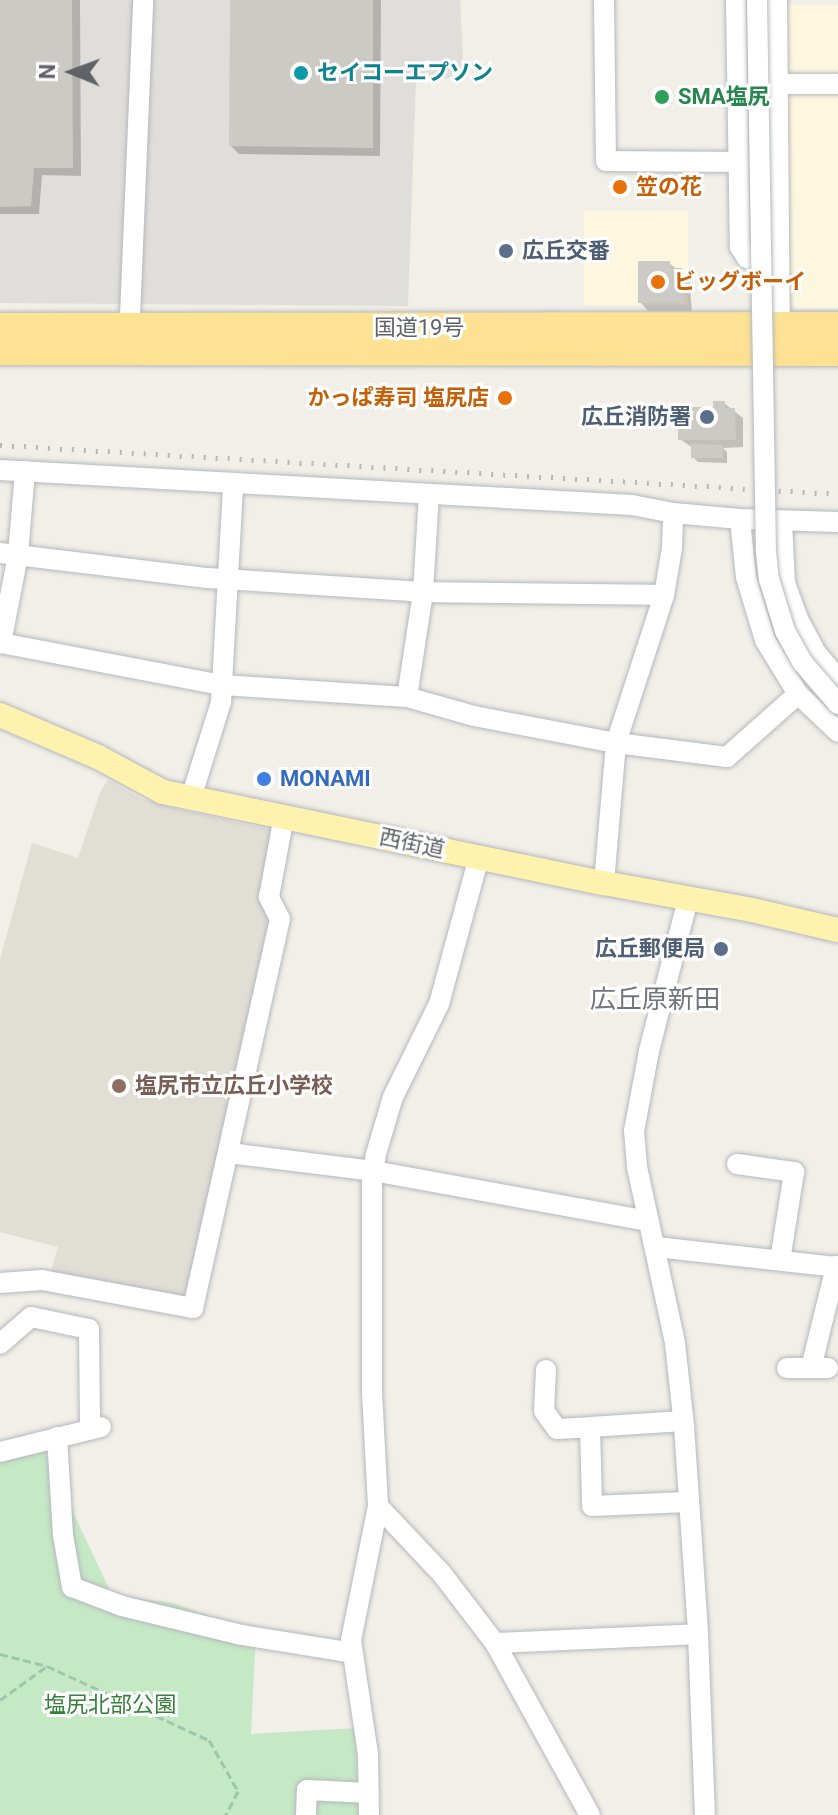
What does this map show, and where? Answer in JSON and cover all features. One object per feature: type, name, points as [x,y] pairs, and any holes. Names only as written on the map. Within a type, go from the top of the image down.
[{"type":"highway","name":"国道19号","points":[[780,340],[838,326]]},
{"type":"highway","name":"国道19号","points":[[0,327],[129,338]]},
{"type":"highway","name":"国道19号","points":[[0,351],[129,338],[419,329],[780,340],[838,352]]},
{"type":"main road","name":"西街道","points":[[0,715],[98,757],[163,792],[838,930]]},
{"type":"street","points":[[129,338],[143,0]]},
{"type":"street","points":[[604,0],[606,161],[739,162]]},
{"type":"street","points":[[736,0],[740,247],[747,258],[780,258]]},
{"type":"street","points":[[757,0],[764,511],[769,579],[792,645],[816,680],[838,704]]},
{"type":"street","points":[[777,0],[780,340]]},
{"type":"street","points":[[779,84],[838,84]]},
{"type":"street","points":[[0,470],[632,505],[673,513],[740,519],[838,522]]},
{"type":"street","points":[[25,471],[9,554],[1,643],[222,685],[407,697],[474,716],[616,743],[727,757],[798,694]]},
{"type":"street","points":[[191,798],[221,702],[233,485]]},
{"type":"street","points":[[407,697],[423,592],[429,494]]},
{"type":"street","points":[[604,883],[616,743],[664,595],[672,548],[673,513]]},
{"type":"street","points":[[740,519],[746,577],[765,640],[798,694],[838,732]]},
{"type":"street","points":[[782,522],[785,583],[798,619],[834,668]]},
{"type":"street","points":[[9,554],[227,579],[423,592],[664,595]]},
{"type":"street","points":[[0,1283],[42,1280],[193,1308],[280,919],[269,897],[284,816]]},
{"type":"street","points":[[369,1815],[368,1754],[351,1640],[378,1506],[372,1391],[370,1242],[373,1171],[393,1097],[439,1004],[479,857]]},
{"type":"street","points":[[688,899],[649,1051],[634,1131],[637,1167],[675,1343],[698,1634],[705,1815]]},
{"type":"street","points":[[229,1153],[373,1171],[649,1221]]},
{"type":"street","points":[[737,1164],[794,1172],[780,1260]]},
{"type":"street","points":[[656,1247],[837,1266],[819,1368],[787,1368]]},
{"type":"street","points":[[0,1344],[31,1317],[89,1329],[95,1427],[0,1452]]},
{"type":"street","points":[[546,1370],[544,1411],[557,1429],[683,1421]]},
{"type":"street","points":[[590,1427],[592,1506],[688,1502]]},
{"type":"street","points":[[57,1437],[63,1535],[72,1587],[122,1606],[242,1635],[353,1653]]},
{"type":"street","points":[[378,1506],[442,1574],[495,1643],[590,1815]]},
{"type":"street","points":[[495,1643],[698,1634]]},
{"type":"street","points":[[306,1815],[307,1790],[369,1793]]},
{"type":"path","points":[[0,1654],[47,1666],[209,1740],[238,1791],[226,1815]]},
{"type":"path","points":[[0,1700],[47,1666]]},
{"type":"shaded area","name":"セイコーエプソン","points":[[0,0],[460,0],[464,78],[416,79],[408,306],[0,303]]},
{"type":"shaded area","points":[[787,5],[838,5],[838,309],[798,309],[789,301],[780,13]]},
{"type":"shaded area","points":[[584,211],[688,211],[688,305],[584,305]]},
{"type":"shaded area","name":"塩尻市立広丘小学校","points":[[108,780],[142,799],[277,831],[276,918],[188,1305],[49,1278],[58,1247],[0,1232],[0,959],[32,843],[78,858],[101,790]]},
{"type":"green space","name":"塩尻北部公園","points":[[40,1442],[112,1595],[173,1603],[256,1633],[251,1734],[356,1728],[358,1815],[0,1815],[0,1452]]},
{"type":"building","points":[[0,0],[72,0],[73,168],[34,168],[31,206],[0,207]]},
{"type":"building","name":"セイコーエプソン","points":[[230,0],[373,0],[373,148],[229,146]]},
{"type":"building","points":[[638,261],[670,261],[670,268],[682,268],[684,303],[638,303]]},
{"type":"building","points":[[713,401],[725,401],[725,408],[735,408],[736,440],[678,440],[678,407],[713,407]]},
{"type":"building","points":[[691,444],[723,445],[723,458],[691,458]]},
{"type":"railway","points":[[0,445],[838,494]]},
{"type":"place","name":"セイコーエプソン","points":[[301,73]]},
{"type":"place","name":"SMA塩尻","points":[[662,97]]},
{"type":"place","name":"笠の花","points":[[620,187]]},
{"type":"place","name":"広丘交番","points":[[506,251]]},
{"type":"place","name":"ビッグボーイ","points":[[658,282]]},
{"type":"place","name":"かっぱ寿司 塩尻店","points":[[505,398]]},
{"type":"place","name":"広丘消防署","points":[[707,417]]},
{"type":"place","name":"MONAMI","points":[[264,779]]},
{"type":"place","name":"広丘郵便局","points":[[721,949]]},
{"type":"place","name":"塩尻市立広丘小学校","points":[[119,1086]]},
{"type":"district","name":"広丘原新田","points":[[655,1000]]}]
